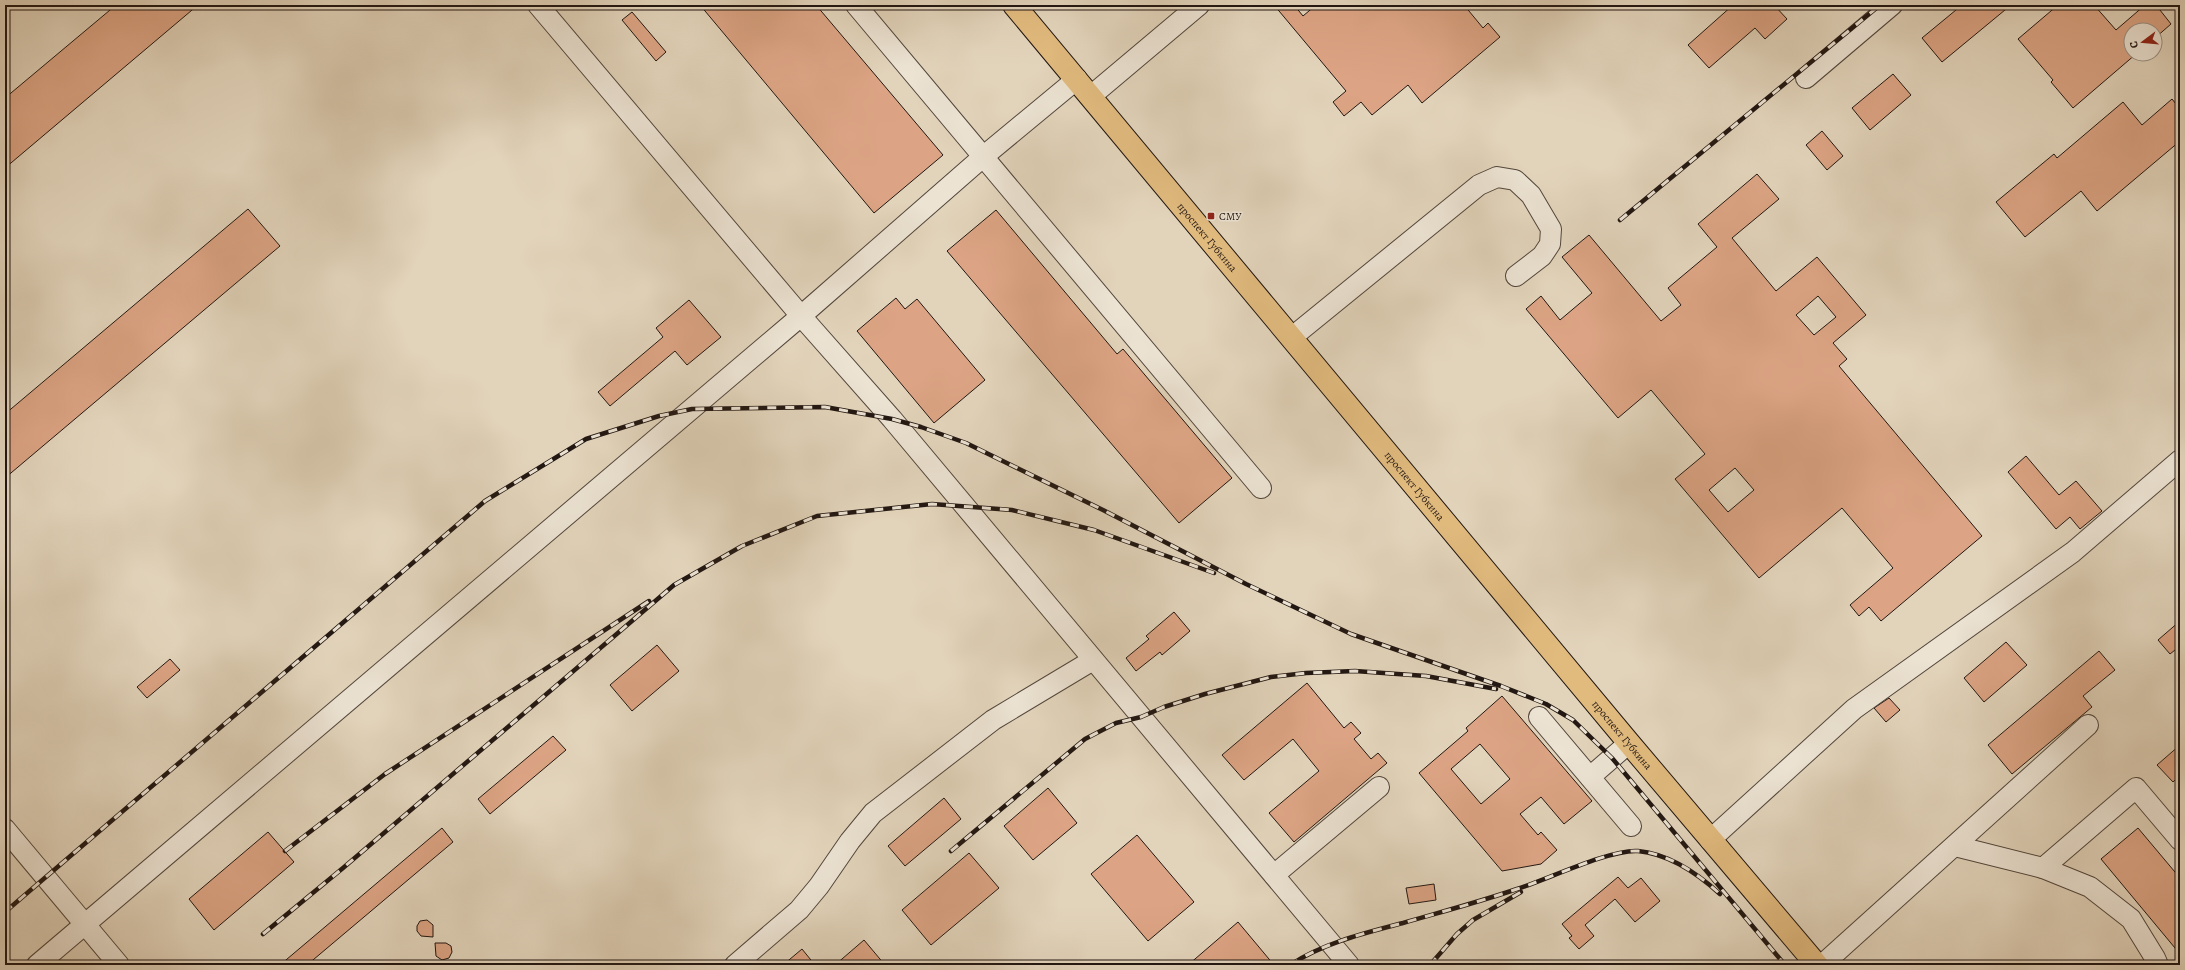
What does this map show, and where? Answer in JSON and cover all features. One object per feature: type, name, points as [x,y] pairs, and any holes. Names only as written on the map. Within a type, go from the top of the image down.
[{"type":"main road","name":"проспект Губкина","points":[[1014,5],[1629,744],[1817,965]]},
{"type":"lane","points":[[538,5],[892,420],[1349,965]]},
{"type":"lane","points":[[856,5],[1261,488]]},
{"type":"lane","points":[[1091,96],[1199,5]]},
{"type":"lane","points":[[1806,78],[1892,5]]},
{"type":"lane","points":[[37,965],[802,316],[984,156],[1076,79]]},
{"type":"lane","points":[[1291,338],[1340,306],[1479,185],[1497,177],[1515,180],[1531,195],[1551,229],[1550,244],[1542,256],[1516,276]]},
{"type":"lane","points":[[1710,840],[1854,709],[2073,552],[2180,460]]},
{"type":"lane","points":[[735,965],[799,910],[819,886],[850,841],[873,813],[993,720],[1093,660]]},
{"type":"lane","points":[[1540,717],[1631,826]]},
{"type":"lane","points":[[1822,965],[2088,725]]},
{"type":"lane","points":[[1590,777],[1629,744]]},
{"type":"lane","points":[[1274,875],[1378,787]]},
{"type":"lane","points":[[2043,868],[2136,788],[2180,840]]},
{"type":"lane","points":[[5,830],[119,965]]},
{"type":"lane","points":[[1955,846],[2043,868],[2090,886],[2131,920],[2156,958],[2158,965]]},
{"type":"building","points":[[116,5],[198,5],[5,168],[5,98]]},
{"type":"building","points":[[700,5],[816,5],[943,155],[874,213]]},
{"type":"building","points":[[1274,5],[1294,5],[1303,16],[1316,5],[1464,5],[1483,28],[1488,23],[1500,37],[1422,103],[1408,85],[1372,115],[1361,102],[1344,116],[1333,102],[1346,91]]},
{"type":"building","points":[[1733,5],[1774,5],[1787,19],[1765,39],[1755,28],[1709,68],[1688,45]]},
{"type":"building","points":[[1962,5],[2011,5],[1942,62],[1922,38]]},
{"type":"building","points":[[2058,5],[2094,5],[2116,30],[2123,24],[2123,62],[2127,62],[2073,108],[2051,82],[2053,80],[2018,39]]},
{"type":"building","points":[[2145,5],[2156,5],[2171,24],[2163,31],[2163,22],[2125,22]]},
{"type":"building","points":[[632,12],[666,52],[656,61],[622,20]]},
{"type":"building","points":[[1893,74],[1911,95],[1870,130],[1852,108]]},
{"type":"building","points":[[2172,99],[2180,109],[2180,141],[2097,211],[2081,191],[2025,237],[1996,202],[2054,154],[2057,158],[2123,102],[2142,125]]},
{"type":"building","points":[[1822,131],[1843,156],[1827,170],[1806,145]]},
{"type":"building","points":[[1757,174],[1779,199],[1732,238],[1776,291],[1817,257],[1866,315],[1833,343],[1847,359],[1839,366],[1982,536],[1881,621],[1869,607],[1859,616],[1850,605],[1893,568],[1842,508],[1759,578],[1675,479],[1705,454],[1651,390],[1618,418],[1526,309],[1541,296],[1560,320],[1592,293],[1562,257],[1589,235],[1661,321],[1681,305],[1668,288],[1717,247],[1698,224]],"holes":[[[1818,296],[1836,317],[1814,335],[1796,315]],[[1735,468],[1754,490],[1728,512],[1709,490]]]},
{"type":"building","points":[[248,209],[280,246],[5,478],[5,414]]},
{"type":"building","points":[[996,210],[1117,354],[1123,349],[1232,478],[1179,523],[947,251]]},
{"type":"building","points":[[896,298],[905,309],[917,299],[985,380],[934,423],[857,331]]},
{"type":"building","points":[[689,300],[721,337],[687,365],[675,351],[610,406],[598,392],[663,337],[656,328]]},
{"type":"building","points":[[2026,456],[2059,495],[2076,481],[2102,511],[2080,529],[2070,517],[2056,529],[2008,472]]},
{"type":"building","points":[[1174,612],[1190,631],[1162,655],[1160,652],[1136,671],[1126,658],[1149,639],[1146,636]]},
{"type":"building","points":[[2180,621],[2180,646],[2170,654],[2158,640]]},
{"type":"building","points":[[2006,642],[2027,665],[1984,702],[1964,678]]},
{"type":"building","points":[[657,645],[679,671],[632,711],[610,685]]},
{"type":"building","points":[[2099,651],[2115,670],[2083,696],[2092,707],[2012,774],[1988,745]]},
{"type":"building","points":[[170,659],[180,670],[147,698],[137,687]]},
{"type":"building","points":[[1307,683],[1344,728],[1351,722],[1361,733],[1354,739],[1371,759],[1378,753],[1387,763],[1294,842],[1269,813],[1319,771],[1293,739],[1244,780],[1222,755]]},
{"type":"building","points":[[1502,696],[1592,801],[1564,824],[1541,797],[1520,814],[1538,835],[1541,832],[1557,850],[1541,864],[1502,871],[1419,773],[1468,731],[1466,728]],"holes":[[[1480,744],[1510,779],[1481,804],[1451,769]]]},
{"type":"building","points":[[1889,698],[1900,710],[1886,722],[1874,708]]},
{"type":"building","points":[[553,736],[566,750],[490,814],[478,799]]},
{"type":"building","points":[[2180,745],[2180,775],[2173,782],[2157,765]]},
{"type":"building","points":[[1048,788],[1077,823],[1033,860],[1004,826]]},
{"type":"building","points":[[944,798],[961,819],[905,866],[888,846]]},
{"type":"building","points":[[442,828],[453,842],[307,965],[280,965]]},
{"type":"building","points":[[2138,828],[2180,878],[2180,954],[2101,859]]},
{"type":"building","points":[[268,832],[294,862],[214,930],[189,899]]},
{"type":"building","points":[[1137,835],[1194,902],[1148,941],[1091,874]]},
{"type":"building","points":[[969,853],[999,888],[931,945],[902,910]]},
{"type":"building","points":[[1618,877],[1628,888],[1641,878],[1660,901],[1635,922],[1615,899],[1585,925],[1594,936],[1579,949],[1569,938],[1572,936],[1562,924]]},
{"type":"building","points":[[1434,884],[1436,900],[1409,904],[1406,888]]},
{"type":"building","points":[[427,920],[433,925],[433,937],[421,936],[417,931],[417,926],[420,921]]},
{"type":"building","points":[[1238,922],[1274,965],[1188,965]]},
{"type":"building","points":[[864,940],[885,965],[835,965]]},
{"type":"building","points":[[435,943],[446,943],[451,946],[452,952],[449,958],[442,960],[436,956]]},
{"type":"building","points":[[802,949],[815,965],[783,965]]},
{"type":"railway","points":[[1620,220],[1880,5]]},
{"type":"railway","points":[[5,912],[485,501],[586,439],[659,416],[692,409],[825,407],[892,419],[921,427],[966,443],[1103,510],[1246,584],[1351,634],[1501,686],[1546,704],[1573,720],[1612,758],[1785,965]]},
{"type":"railway","points":[[263,934],[343,868],[674,585],[742,546],[817,516],[932,504],[1012,510],[1094,530],[1214,573]]},
{"type":"railway","points":[[285,851],[385,774],[649,601]]},
{"type":"railway","points":[[951,851],[1085,739],[1116,723],[1141,717],[1164,707],[1205,694],[1271,677],[1306,673],[1355,671],[1426,676],[1496,689]]},
{"type":"railway","points":[[1290,965],[1316,951],[1359,935],[1488,898],[1529,885],[1595,860],[1626,852],[1638,851],[1672,860],[1702,879],[1720,894]]},
{"type":"railway","points":[[1430,965],[1457,934],[1473,920],[1521,892]]},
{"type":"place","name":"СМУ","points":[[1211,216]]}]
